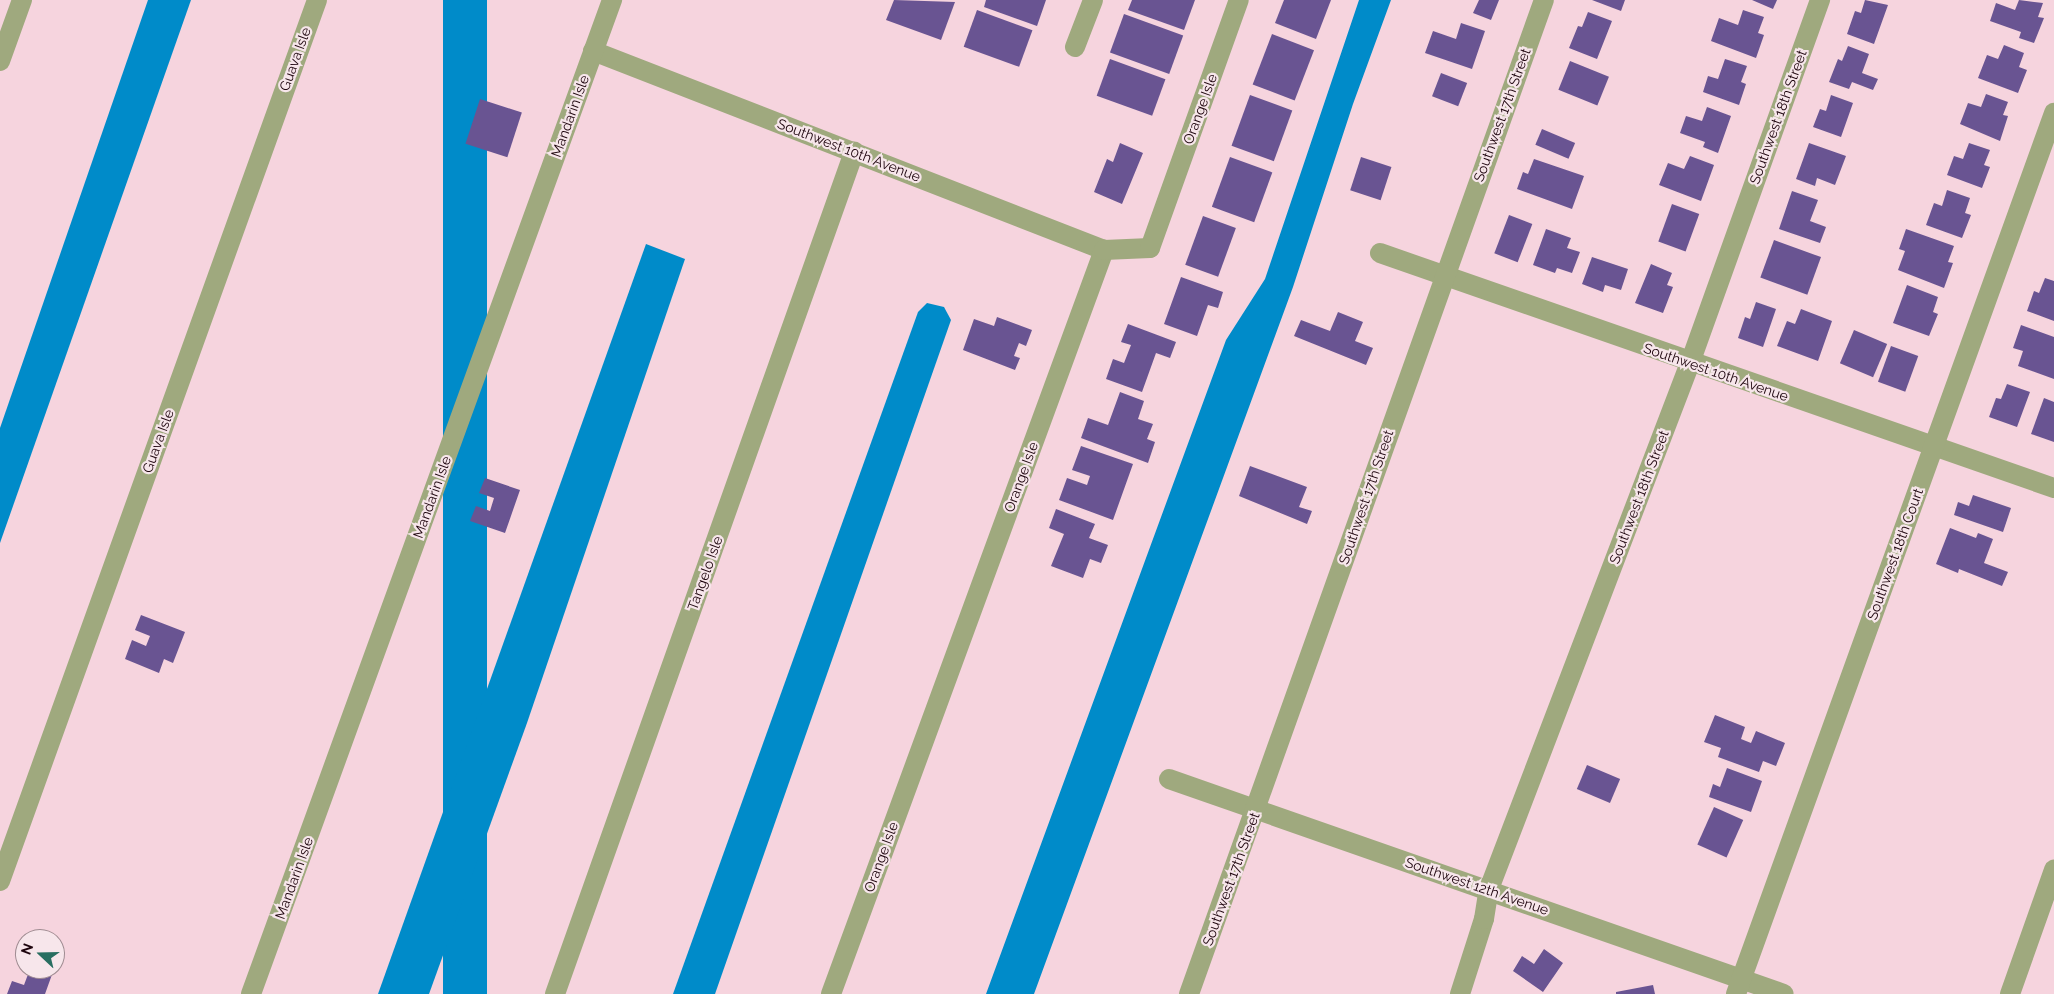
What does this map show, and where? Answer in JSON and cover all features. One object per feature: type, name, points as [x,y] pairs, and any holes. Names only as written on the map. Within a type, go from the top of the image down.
[{"type":"street","points":[[0,61],[22,0]]},
{"type":"street","name":"Guava Isle","points":[[0,881],[317,0]]},
{"type":"street","name":"Mandarin Isle","points":[[252,994],[612,0]]},
{"type":"street","points":[[1075,47],[1093,0]]},
{"type":"street","name":"Orange Isle","points":[[831,994],[1104,250],[1150,248],[1238,0]]},
{"type":"street","name":"Southwest 17th Street","points":[[1189,994],[1443,278],[1544,0]]},
{"type":"street","name":"Southwest 18th Street","points":[[1460,994],[1484,919],[1489,889],[1690,363],[1820,0]]},
{"type":"street","name":"Southwest 10th Avenue","points":[[593,52],[1104,250]]},
{"type":"street","name":"Southwest 18th Court","points":[[1738,987],[2054,113]]},
{"type":"street","name":"Tangelo Isle","points":[[555,994],[854,152]]},
{"type":"street","name":"Southwest 10th Avenue","points":[[1380,253],[1443,278],[2054,488]]},
{"type":"street","name":"Southwest 12th Avenue","points":[[1169,779],[1489,889],[1738,987],[1784,994]]},
{"type":"street","points":[[2010,994],[2054,870]]},
{"type":"water","points":[[148,0],[191,0],[0,543],[0,428]]},
{"type":"water","points":[[443,0],[487,0],[487,994],[443,994]]},
{"type":"water","points":[[1359,0],[1391,0],[1353,104],[1293,287],[1034,994],[986,994],[1226,340],[1265,279]]},
{"type":"water","points":[[646,244],[685,259],[527,723],[429,994],[378,994]]},
{"type":"water","points":[[927,303],[944,307],[951,320],[715,994],[673,994],[918,312]]},
{"type":"building","points":[[894,0],[955,2],[941,40],[886,20]]},
{"type":"building","points":[[986,0],[1046,0],[1037,26],[984,7]]},
{"type":"building","points":[[1132,0],[1195,0],[1184,30],[1128,10]]},
{"type":"building","points":[[1284,0],[1331,0],[1316,39],[1275,23]]},
{"type":"building","points":[[1479,0],[1499,0],[1491,20],[1473,13]]},
{"type":"building","points":[[1592,0],[1625,0],[1621,11]]},
{"type":"building","points":[[1752,0],[1777,0],[1773,9]]},
{"type":"building","points":[[1865,0],[1888,5],[1874,44],[1847,34],[1855,11],[1861,13]]},
{"type":"building","points":[[2019,0],[2043,3],[2038,17],[2044,18],[2034,43],[2019,38],[2021,32],[1990,21],[1996,3],[2015,10]]},
{"type":"building","points":[[977,10],[1032,30],[1019,67],[964,47]]},
{"type":"building","points":[[1743,10],[1764,17],[1758,33],[1764,35],[1756,58],[1711,41],[1719,18],[1738,25]]},
{"type":"building","points":[[1588,12],[1612,21],[1597,59],[1569,48],[1578,26],[1582,27]]},
{"type":"building","points":[[1124,14],[1183,36],[1169,74],[1110,53]]},
{"type":"building","points":[[1461,23],[1485,31],[1472,69],[1425,53],[1433,31],[1456,39]]},
{"type":"building","points":[[1272,34],[1314,50],[1295,101],[1253,84]]},
{"type":"building","points":[[2004,45],[2024,53],[2019,67],[2027,70],[2018,93],[1978,78],[1987,55],[1998,59]]},
{"type":"building","points":[[1848,46],[1869,54],[1862,73],[1878,79],[1873,90],[1852,82],[1849,89],[1829,82],[1838,59],[1842,61]]},
{"type":"building","points":[[1110,59],[1165,79],[1152,116],[1097,96]]},
{"type":"building","points":[[1725,59],[1747,66],[1741,82],[1746,84],[1739,105],[1703,92],[1708,76],[1718,79]]},
{"type":"building","points":[[1570,61],[1609,77],[1597,105],[1558,90]]},
{"type":"building","points":[[1441,73],[1467,83],[1458,106],[1432,96]]},
{"type":"building","points":[[1986,94],[2008,102],[2003,115],[2008,116],[2000,141],[1960,124],[1968,103],[1981,107]]},
{"type":"building","points":[[1250,95],[1292,110],[1274,161],[1232,146]]},
{"type":"building","points":[[1831,95],[1853,103],[1841,137],[1813,127],[1820,109],[1826,111]]},
{"type":"building","points":[[480,99],[522,113],[507,157],[465,144]]},
{"type":"building","points":[[1707,107],[1731,116],[1718,153],[1703,147],[1705,142],[1680,133],[1686,116],[1702,121]]},
{"type":"building","points":[[1542,129],[1575,143],[1568,159],[1535,145]]},
{"type":"building","points":[[1120,143],[1143,153],[1122,204],[1094,192],[1107,159],[1113,162]]},
{"type":"building","points":[[1809,143],[1846,156],[1835,185],[1817,178],[1815,186],[1796,179]]},
{"type":"building","points":[[1969,143],[1990,150],[1984,165],[1990,167],[1982,188],[1947,175],[1954,156],[1963,159]]},
{"type":"building","points":[[1690,156],[1714,165],[1701,201],[1659,185],[1668,163],[1684,169]]},
{"type":"building","points":[[1230,157],[1272,172],[1254,222],[1212,207]]},
{"type":"building","points":[[1361,157],[1391,167],[1381,200],[1350,190]]},
{"type":"building","points":[[1534,159],[1584,176],[1572,209],[1517,189],[1523,172],[1528,174]]},
{"type":"building","points":[[1947,190],[1970,198],[1965,213],[1971,215],[1962,238],[1926,225],[1934,203],[1942,206]]},
{"type":"building","points":[[1792,191],[1818,200],[1810,221],[1826,227],[1820,243],[1779,229]]},
{"type":"building","points":[[1672,204],[1699,214],[1686,252],[1658,242]]},
{"type":"building","points":[[1509,215],[1532,224],[1518,262],[1494,253]]},
{"type":"building","points":[[1203,216],[1236,228],[1218,277],[1185,265]]},
{"type":"building","points":[[1546,229],[1571,238],[1567,248],[1580,252],[1572,273],[1557,268],[1555,273],[1533,265]]},
{"type":"building","points":[[1906,229],[1954,246],[1948,262],[1953,263],[1944,288],[1898,270],[1905,251],[1899,249]]},
{"type":"building","points":[[1774,240],[1821,257],[1807,295],[1760,278]]},
{"type":"building","points":[[1592,257],[1628,269],[1621,290],[1605,285],[1603,292],[1582,284]]},
{"type":"building","points":[[1651,264],[1672,273],[1667,285],[1673,287],[1663,313],[1635,303]]},
{"type":"building","points":[[1181,277],[1223,292],[1218,308],[1208,305],[1197,336],[1164,324]]},
{"type":"building","points":[[2045,278],[2054,281],[2054,321],[2027,311],[2034,291],[2039,293]]},
{"type":"building","points":[[1907,285],[1938,297],[1933,312],[1938,314],[1929,336],[1893,323]]},
{"type":"building","points":[[1756,302],[1776,309],[1763,347],[1738,338],[1745,317],[1750,319]]},
{"type":"building","points":[[1801,309],[1832,321],[1818,361],[1777,346],[1787,321],[1795,324]]},
{"type":"building","points":[[1338,312],[1363,322],[1355,341],[1373,348],[1366,365],[1294,336],[1301,320],[1330,331]]},
{"type":"building","points":[[997,317],[1032,330],[1026,346],[1019,343],[1014,356],[1020,358],[1015,370],[963,350],[974,319],[994,326]]},
{"type":"building","points":[[1128,324],[1176,342],[1170,358],[1156,353],[1142,392],[1106,379],[1113,359],[1124,363],[1131,345],[1121,342]]},
{"type":"building","points":[[2021,325],[2054,337],[2054,379],[2018,366],[2023,351],[2013,348]]},
{"type":"building","points":[[1854,330],[1887,344],[1873,377],[1840,363]]},
{"type":"building","points":[[1891,346],[1918,356],[1905,392],[1878,382]]},
{"type":"building","points":[[2007,384],[2030,392],[2017,427],[1989,417],[1996,398],[2001,399]]},
{"type":"building","points":[[1120,392],[1144,401],[1138,419],[1153,424],[1147,439],[1155,442],[1148,463],[1081,438],[1088,418],[1108,425]]},
{"type":"building","points":[[2044,398],[2054,402],[2054,442],[2031,434]]},
{"type":"building","points":[[1081,446],[1133,464],[1113,520],[1059,500],[1067,478],[1087,485],[1090,476],[1072,470]]},
{"type":"building","points":[[1250,466],[1307,487],[1299,507],[1312,511],[1307,524],[1239,496]]},
{"type":"building","points":[[485,478],[520,490],[505,533],[470,521],[476,506],[490,511],[494,498],[479,493]]},
{"type":"building","points":[[1973,495],[2011,508],[2003,532],[1954,515],[1958,502],[1969,506]]},
{"type":"building","points":[[1056,509],[1095,524],[1089,538],[1108,545],[1101,563],[1090,559],[1083,578],[1051,566],[1064,534],[1049,528]]},
{"type":"building","points":[[1950,528],[1976,538],[1978,533],[1993,539],[1984,563],[2008,572],[2002,586],[1959,569],[1958,573],[1936,564]]},
{"type":"building","points":[[141,615],[185,632],[173,663],[164,659],[159,673],[125,659],[132,640],[146,646],[150,636],[135,630]]},
{"type":"building","points":[[1715,715],[1745,727],[1741,739],[1751,743],[1756,731],[1785,743],[1776,766],[1763,761],[1759,772],[1718,757],[1721,748],[1704,742]]},
{"type":"building","points":[[1587,765],[1620,779],[1610,803],[1577,789]]},
{"type":"building","points":[[1727,768],[1762,781],[1751,812],[1709,797],[1713,784],[1720,787]]},
{"type":"building","points":[[1714,807],[1743,820],[1727,857],[1697,844]]},
{"type":"building","points":[[1544,949],[1563,963],[1543,992],[1513,971],[1522,956],[1534,964]]},
{"type":"building","points":[[26,979],[50,979],[45,994],[7,994],[12,981],[24,985]]},
{"type":"building","points":[[1653,985],[1655,994],[1616,994],[1616,992]]}]
